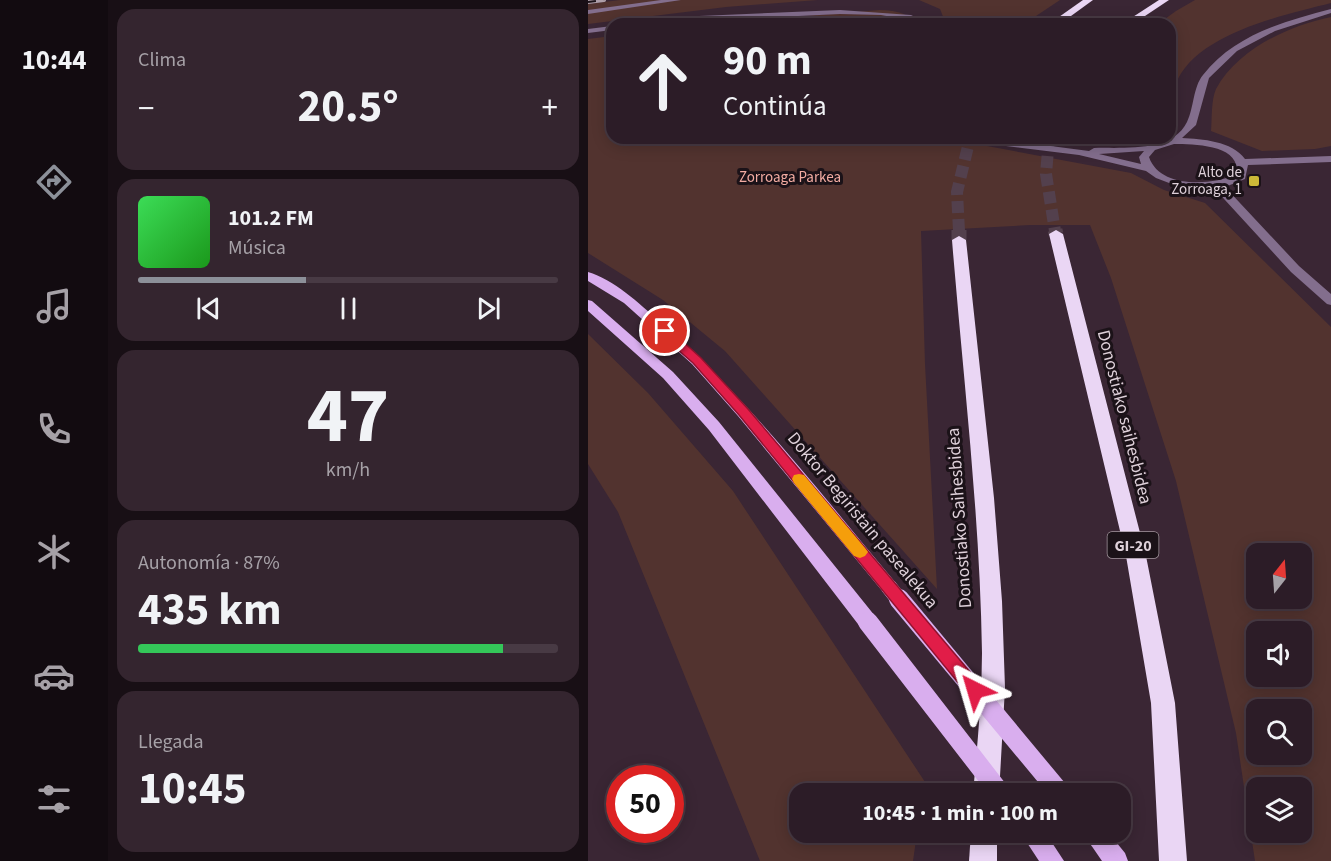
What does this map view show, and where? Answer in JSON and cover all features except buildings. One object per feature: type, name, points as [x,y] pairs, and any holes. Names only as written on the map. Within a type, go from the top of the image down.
[{"type":"highway","points":[[1063,18],[1089,0]]},
{"type":"highway","points":[[1136,18],[1165,0]]},
{"type":"highway","name":"Donostiako saihesbidea","points":[[1056,234],[1140,576],[1163,703],[1173,861]]},
{"type":"highway","name":"Donostiako Saihesbidea","points":[[959,240],[966,333],[985,481],[993,654],[987,783]]},
{"type":"highway","points":[[983,861],[984,843]]},
{"type":"main road","name":"Doktor Begiristain pasealekua","points":[[588,276],[628,300],[697,361],[743,412],[1052,783]]},
{"type":"main road","points":[[588,304],[601,313],[668,375],[714,426],[992,783]]},
{"type":"main road","points":[[1039,843],[1053,861]]},
{"type":"main road","points":[[1102,843],[1117,861]]},
{"type":"street","points":[[588,12],[677,0]]},
{"type":"street","points":[[685,18],[723,13],[853,4],[895,6],[911,10],[922,18]]},
{"type":"street","points":[[1176,138],[1191,125],[1205,77],[1234,49],[1272,29],[1331,12]]},
{"type":"street","points":[[588,31],[606,29]]},
{"type":"street","points":[[1191,125],[1214,145]]},
{"type":"street","points":[[1151,148],[1144,154],[1143,161],[1147,168],[1154,174],[1175,183],[1189,186],[1218,186],[1241,177],[1245,169],[1243,162],[1227,149],[1201,142],[1176,141]]},
{"type":"street","points":[[1014,144],[1079,152],[1147,168]]},
{"type":"street","points":[[1079,152],[1151,148],[1164,144]]},
{"type":"street","points":[[1243,162],[1296,162],[1331,159]]},
{"type":"street","points":[[1218,186],[1270,243],[1331,302]]},
{"type":"green space","points":[[620,0],[818,0],[726,7],[637,18],[606,18],[606,22],[588,24],[588,4]]},
{"type":"green space","points":[[919,0],[1060,0],[1033,18],[944,18],[940,9]]},
{"type":"green space","points":[[1195,0],[1331,0],[1331,3],[1266,21],[1220,40],[1200,53],[1185,68],[1176,84],[1176,18],[1166,18]]},
{"type":"green space","points":[[880,10],[895,11],[909,18],[780,18]]},
{"type":"green space","points":[[1331,17],[1331,146],[1315,149],[1262,151],[1211,131],[1214,93],[1225,75],[1237,62],[1266,41],[1282,33]]},
{"type":"green space","name":"Zorroaga Parkea","points":[[606,37],[606,144],[976,144],[1131,173],[1164,190],[1205,203],[1331,327],[1331,861],[1255,861],[1252,843],[1312,843],[1312,777],[1246,777],[1246,800],[1236,733],[1176,481],[1111,278],[1090,225],[1030,225],[921,231],[925,364],[937,589],[725,351],[663,300],[588,253],[588,39]]},
{"type":"green space","points":[[588,334],[648,393],[733,491],[925,782],[789,783],[789,843],[916,843],[913,861],[760,861],[618,512],[588,464]]},
{"type":"tunnel","points":[[959,231],[957,192],[969,144]]},
{"type":"tunnel","points":[[1048,144],[1046,174],[1055,231]]},
{"type":"tunnel","points":[[1055,230],[1056,234]]},
{"type":"tunnel","points":[[959,231],[959,240]]},
{"type":"railway","points":[[588,2],[604,0]]},
{"type":"slow traffic","points":[[799,479],[860,552]]},
{"type":"place","name":"Alto de Zorroaga, 1","points":[[1254,181]]},
{"type":"route","points":[[665,331],[697,361],[743,412],[975,690]]}]
